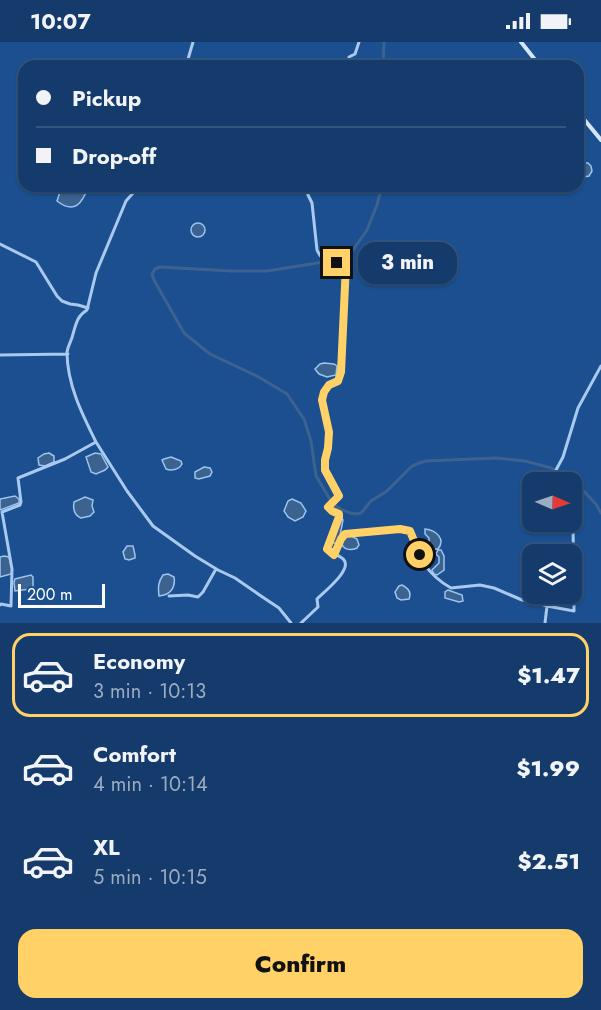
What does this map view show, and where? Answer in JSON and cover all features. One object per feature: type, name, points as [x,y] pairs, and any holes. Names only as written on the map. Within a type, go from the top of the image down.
[{"type":"main road","points":[[521,42],[535,60]]},
{"type":"main road","points":[[584,119],[601,140]]},
{"type":"street","points":[[188,60],[194,42]]},
{"type":"street","points":[[349,60],[349,57],[355,54],[359,42]]},
{"type":"street","points":[[134,192],[121,209],[96,273],[88,308],[75,323],[67,350],[70,379],[83,415],[96,442],[127,491],[153,526],[279,608],[291,623]]},
{"type":"street","points":[[301,623],[318,607],[317,599],[343,573],[345,567],[345,561],[328,550],[327,546],[339,517],[339,514],[328,507],[339,496],[325,470],[329,432],[322,400],[329,385],[338,381],[341,375],[346,264],[331,262],[320,257],[317,250],[312,203],[308,192]]},
{"type":"street","points":[[0,244],[36,262],[62,301],[88,308]]},
{"type":"street","points":[[0,355],[68,354]]},
{"type":"street","points":[[555,472],[563,457],[578,408],[601,366]]},
{"type":"street","points":[[0,606],[1,604],[11,606],[12,569],[2,512],[20,505],[18,478],[65,459],[96,442]]},
{"type":"street","points":[[334,555],[345,534],[400,529],[410,531],[429,572],[451,588],[480,585],[494,588],[522,600],[574,611],[573,532]]},
{"type":"street","points":[[169,596],[198,597],[216,569]]},
{"type":"street","points":[[545,623],[548,606]]},
{"type":"water","points":[[584,163],[591,166],[592,171],[589,176],[584,177]]},
{"type":"water","points":[[60,192],[86,192],[81,202],[73,207],[57,201]]},
{"type":"water","points":[[198,223],[203,225],[205,230],[203,235],[198,237],[193,235],[191,230],[193,225]]},
{"type":"water","points":[[324,363],[337,366],[336,375],[327,377],[319,374],[315,369]]},
{"type":"water","points":[[49,453],[54,456],[54,462],[45,466],[39,465],[38,458]]},
{"type":"water","points":[[95,453],[101,454],[108,467],[96,474],[91,472],[86,457]]},
{"type":"water","points":[[171,457],[181,461],[179,468],[166,469],[162,460]]},
{"type":"water","points":[[204,467],[210,468],[212,472],[210,476],[195,478],[195,472]]},
{"type":"water","points":[[15,496],[19,499],[19,503],[0,510],[0,499]]},
{"type":"water","points":[[85,497],[93,500],[94,512],[90,516],[81,518],[74,511],[74,502]]},
{"type":"water","points":[[292,499],[301,503],[306,511],[303,517],[295,521],[284,511],[288,501]]},
{"type":"water","points":[[341,517],[343,520],[339,541],[332,543],[331,541]]},
{"type":"water","points":[[425,529],[439,536],[441,542],[438,549],[433,549],[429,545]]},
{"type":"water","points":[[345,536],[357,539],[359,545],[357,548],[349,550],[343,547],[341,542]]},
{"type":"water","points":[[127,546],[133,546],[135,558],[125,559],[123,552]]},
{"type":"water","points":[[438,550],[441,550],[444,556],[444,570],[437,575],[432,570],[439,563],[439,557],[436,554]]},
{"type":"water","points":[[0,557],[9,557],[12,570],[11,574],[0,577]]},
{"type":"water","points":[[168,574],[174,577],[173,588],[159,596],[160,580],[163,575]]},
{"type":"water","points":[[31,575],[33,588],[15,591],[15,579]]},
{"type":"water","points":[[402,585],[409,590],[409,599],[397,598],[395,592]]},
{"type":"water","points":[[448,590],[462,595],[463,601],[445,598],[445,592]]},
{"type":"waterway","points":[[383,60],[384,42]]},
{"type":"waterway","points":[[331,501],[316,476],[311,441],[304,419],[287,394],[257,376],[210,354],[184,333],[152,274],[160,267],[267,271],[336,260],[353,250],[367,230],[380,192]]},
{"type":"waterway","points":[[333,504],[350,513],[361,513],[371,501],[387,491],[412,466],[425,461],[497,458],[525,461],[551,468],[572,479],[596,504],[601,513]]},
{"type":"route","points":[[337,263],[346,264],[341,375],[338,381],[329,385],[322,400],[329,432],[328,452],[324,465],[339,496],[328,507],[339,514],[339,517],[327,549],[334,555],[345,534],[400,529],[410,531],[420,555]]}]
